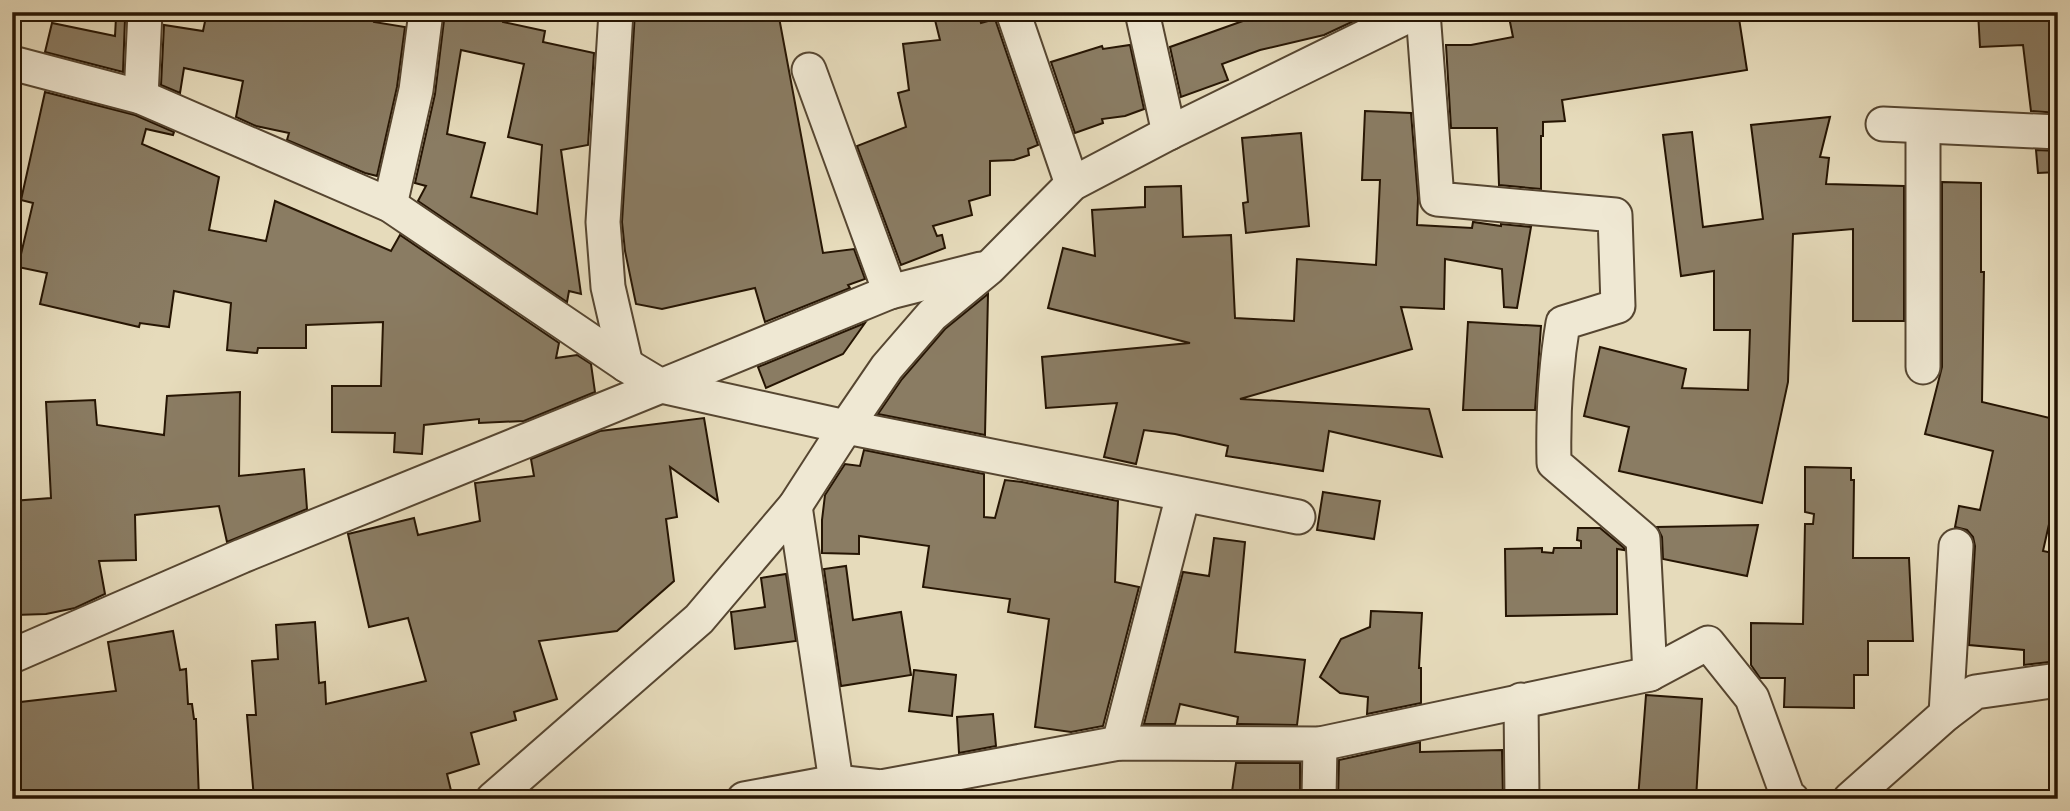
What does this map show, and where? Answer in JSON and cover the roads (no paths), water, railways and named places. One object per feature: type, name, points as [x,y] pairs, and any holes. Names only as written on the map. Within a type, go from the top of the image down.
[{"type":"street","points":[[141,97],[145,12]]},
{"type":"street","points":[[390,205],[416,90],[426,12]]},
{"type":"street","points":[[616,12],[603,222],[608,287],[626,365]]},
{"type":"street","points":[[1013,12],[1072,184]]},
{"type":"street","points":[[1142,12],[1169,133]]},
{"type":"street","points":[[493,799],[699,619],[795,506],[887,368],[932,315],[989,268],[1072,184],[1169,133],[1416,12]]},
{"type":"street","points":[[1423,12],[1437,199],[1615,215],[1618,306],[1563,323],[1553,408],[1554,463],[1643,539],[1650,674]]},
{"type":"street","points":[[12,62],[141,97],[390,205],[661,386],[846,427],[1298,517]]},
{"type":"street","points":[[809,70],[890,292]]},
{"type":"street","points":[[1883,124],[2058,132]]},
{"type":"street","points":[[1923,127],[1923,367]]},
{"type":"street","points":[[12,656],[242,556],[890,292],[989,268]]},
{"type":"street","points":[[1119,743],[1183,495]]},
{"type":"street","points":[[795,506],[836,782]]},
{"type":"street","points":[[1947,714],[1956,546]]},
{"type":"street","points":[[744,799],[836,782],[881,793],[1119,743],[1320,744],[1650,674],[1708,643],[1752,698],[1791,799]]},
{"type":"street","points":[[1850,799],[1975,692],[2058,680]]},
{"type":"street","points":[[1521,700],[1522,799]]},
{"type":"street","points":[[1319,799],[1320,744]]}]
